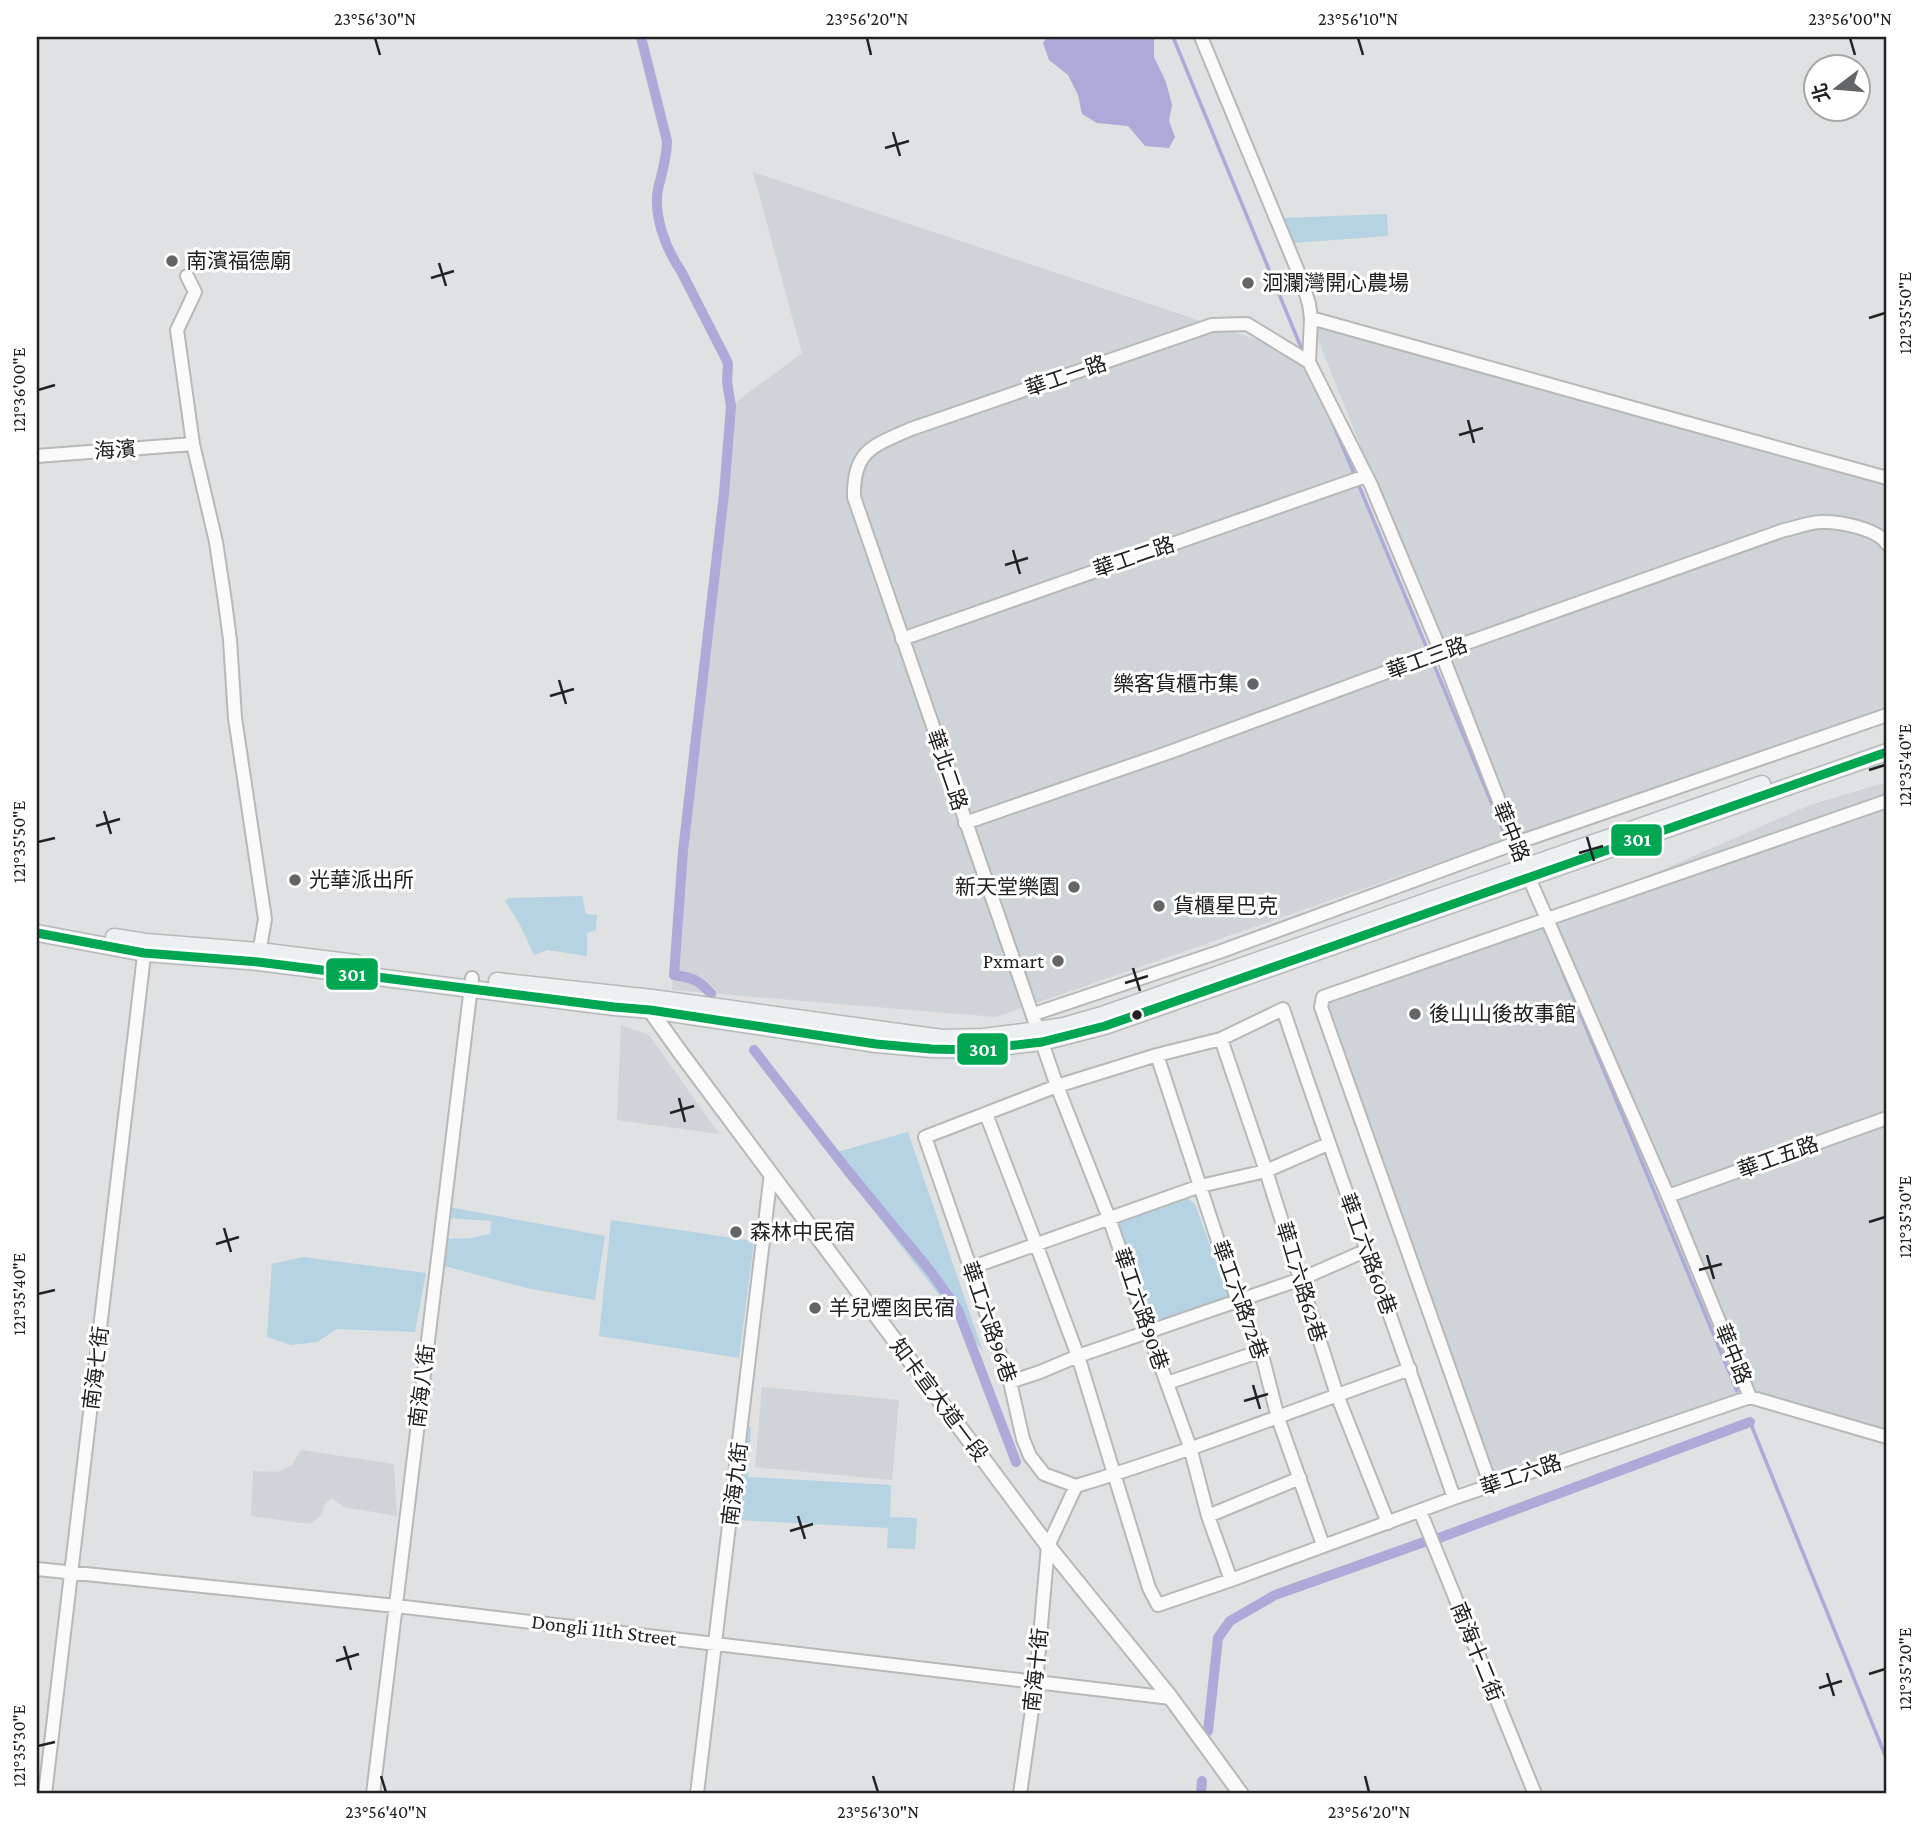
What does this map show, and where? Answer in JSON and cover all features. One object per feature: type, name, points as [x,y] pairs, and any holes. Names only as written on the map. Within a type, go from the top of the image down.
[{"type":"main road","points":[[1527,872],[1887,741]]},
{"type":"main road","points":[[37,933],[471,983],[614,1007],[651,1004],[876,1044],[931,1049],[974,1049],[1038,1029],[1064,1026],[1102,1015],[1887,752]]},
{"type":"main road","points":[[37,926],[145,947]]},
{"type":"street","points":[[1201,37],[1302,281],[1311,318],[1308,362]]},
{"type":"street","points":[[187,276],[195,292],[177,330],[193,444],[216,542],[228,627],[235,718],[265,919],[258,957]]},
{"type":"street","points":[[1311,318],[1887,478]]},
{"type":"street","name":"華工一路","points":[[854,497],[854,478],[860,460],[868,450],[883,442],[911,429],[1212,325],[1247,324],[1308,362]]},
{"type":"street","name":"華中路","points":[[1308,362],[1366,476],[1441,652],[1527,872],[1668,1196],[1750,1397]]},
{"type":"street","name":"海濱","points":[[37,456],[193,444]]},
{"type":"street","name":"華工二路","points":[[902,639],[1366,476]]},
{"type":"street","name":"華北二路","points":[[854,497],[1038,1029]]},
{"type":"street","name":"華工三路","points":[[965,823],[1170,752],[1784,530],[1822,522],[1832,523],[1853,526],[1882,536],[1887,544]]},
{"type":"street","points":[[1038,1029],[1219,952],[1516,843],[1887,715]]},
{"type":"street","points":[[1490,1486],[1321,1007],[1323,998],[1887,802]]},
{"type":"street","name":"南海七街","points":[[45,1794],[145,947]]},
{"type":"street","name":"南海八街","points":[[373,1794],[471,983]]},
{"type":"street","name":"知卡宣大道一段","points":[[651,1004],[771,1174],[1048,1546],[1171,1698],[1241,1794]]},
{"type":"street","name":"華工六路60巷","points":[[1221,1039],[1283,1009],[1454,1498]]},
{"type":"street","name":"華工六路90巷","points":[[1038,1029],[1057,1086],[1109,1218],[1190,1447],[1208,1516],[1231,1580]]},
{"type":"street","points":[[1114,1474],[1077,1356],[986,1114],[1057,1086],[1157,1055],[1221,1039]]},
{"type":"street","name":"華工六路62巷","points":[[1221,1039],[1301,1279],[1336,1395],[1388,1522]]},
{"type":"street","name":"華工六路72巷","points":[[1157,1055],[1238,1302],[1261,1351],[1278,1418],[1323,1545]]},
{"type":"street","name":"華工六路96巷","points":[[986,1114],[925,1137],[1010,1382],[1023,1439],[1030,1456],[1044,1474],[1076,1486]]},
{"type":"street","name":"華工五路","points":[[1668,1196],[1887,1118]]},
{"type":"street","points":[[970,1268],[1200,1186],[1266,1171],[1328,1144]]},
{"type":"street","name":"南海九街","points":[[697,1794],[771,1174]]},
{"type":"street","points":[[1010,1382],[1077,1356],[1301,1279],[1367,1250]]},
{"type":"street","points":[[1167,1383],[1261,1351]]},
{"type":"street","points":[[1076,1486],[1278,1418],[1410,1369]]},
{"type":"street","points":[[1750,1397],[1887,1437]]},
{"type":"street","name":"華工六路","points":[[1114,1474],[1149,1588],[1158,1605],[1454,1498],[1750,1397]]},
{"type":"street","points":[[1208,1516],[1300,1478]]},
{"type":"street","name":"南海十街","points":[[1020,1794],[1036,1682],[1048,1546],[1076,1486]]},
{"type":"street","name":"南海十二街","points":[[1420,1511],[1535,1794]]},
{"type":"street","name":"Dongli 11th Street","points":[[37,1569],[396,1606],[1171,1698]]},
{"type":"shaded area","points":[[1047,37],[1154,37],[1154,57],[1166,82],[1172,105],[1169,121],[1175,137],[1169,148],[1145,146],[1128,126],[1097,123],[1082,114],[1078,95],[1068,75],[1049,60],[1043,43]]},
{"type":"shaded area","points":[[753,172],[1303,355],[1506,839],[996,1017],[672,990],[728,408],[802,353]]},
{"type":"shaded area","points":[[1387,214],[1388,236],[1292,243],[1282,218]]},
{"type":"shaded area","points":[[1320,324],[1660,422],[1887,483],[1887,712],[1518,841],[1317,337],[1314,328]]},
{"type":"shaded area","points":[[1887,782],[1887,1438],[1750,1397],[1491,1486],[1323,997],[1548,920],[1810,805]]},
{"type":"shaded area","points":[[582,896],[586,914],[597,915],[596,930],[587,933],[587,956],[547,950],[534,955],[505,901],[509,898]]},
{"type":"shaded area","points":[[621,1025],[649,1035],[719,1134],[617,1120]]},
{"type":"shaded area","points":[[908,1132],[983,1352],[830,1154]]},
{"type":"shaded area","points":[[1187,1198],[1195,1204],[1228,1296],[1149,1325],[1114,1223]]},
{"type":"shaded area","points":[[449,1207],[605,1236],[595,1300],[531,1289],[440,1265],[445,1239],[490,1234],[491,1221],[447,1218]]},
{"type":"shaded area","points":[[611,1220],[754,1241],[739,1358],[599,1336]]},
{"type":"shaded area","points":[[303,1257],[426,1273],[415,1332],[337,1329],[317,1342],[291,1345],[267,1337],[272,1264]]},
{"type":"shaded area","points":[[762,1387],[899,1400],[892,1480],[755,1467]]},
{"type":"shaded area","points":[[741,1427],[751,1427],[748,1477],[891,1485],[890,1517],[917,1518],[915,1549],[887,1548],[888,1528],[737,1520]]},
{"type":"shaded area","points":[[301,1450],[394,1464],[397,1516],[344,1507],[331,1498],[321,1515],[311,1524],[251,1516],[253,1471],[277,1472],[292,1465]]},
{"type":"waterway","points":[[641,37],[667,141],[658,189],[659,221],[670,253],[728,364],[727,382],[731,406],[724,494],[683,851],[674,975],[695,980],[711,994]]},
{"type":"waterway","points":[[1173,37],[1303,352]]},
{"type":"waterway","points":[[1329,414],[1429,653]]},
{"type":"waterway","points":[[1432,660],[1515,859]]},
{"type":"waterway","points":[[1543,924],[1737,1391]]},
{"type":"waterway","points":[[754,1050],[931,1272],[958,1310],[1016,1462]]},
{"type":"waterway","points":[[1750,1422],[1887,1760]]},
{"type":"waterway","points":[[1439,1538],[1750,1422]]},
{"type":"waterway","points":[[1208,1731],[1218,1638],[1230,1621],[1275,1595],[1427,1541]]},
{"type":"waterway","points":[[1201,1794],[1202,1781]]},
{"type":"transit line","name":"301","points":[[37,933],[144,953],[258,962],[650,1010],[876,1044],[974,1050],[1042,1042],[1105,1026],[1887,752]]},
{"type":"place","name":"南濱福德廟","points":[[172,261]]},
{"type":"place","name":"洄瀾灣開心農場","points":[[1248,283]]},
{"type":"place","name":"樂客貨櫃市集","points":[[1253,684]]},
{"type":"place","name":"光華派出所","points":[[295,880]]},
{"type":"place","name":"新天堂樂園","points":[[1074,887]]},
{"type":"place","name":"貨櫃星巴克","points":[[1159,906]]},
{"type":"place","name":"Pxmart","points":[[1058,961]]},
{"type":"place","name":"後山山後故事館","points":[[1415,1014]]},
{"type":"place","name":"森林中民宿","points":[[736,1232]]},
{"type":"place","name":"羊兒煙囪民宿","points":[[815,1308]]}]
